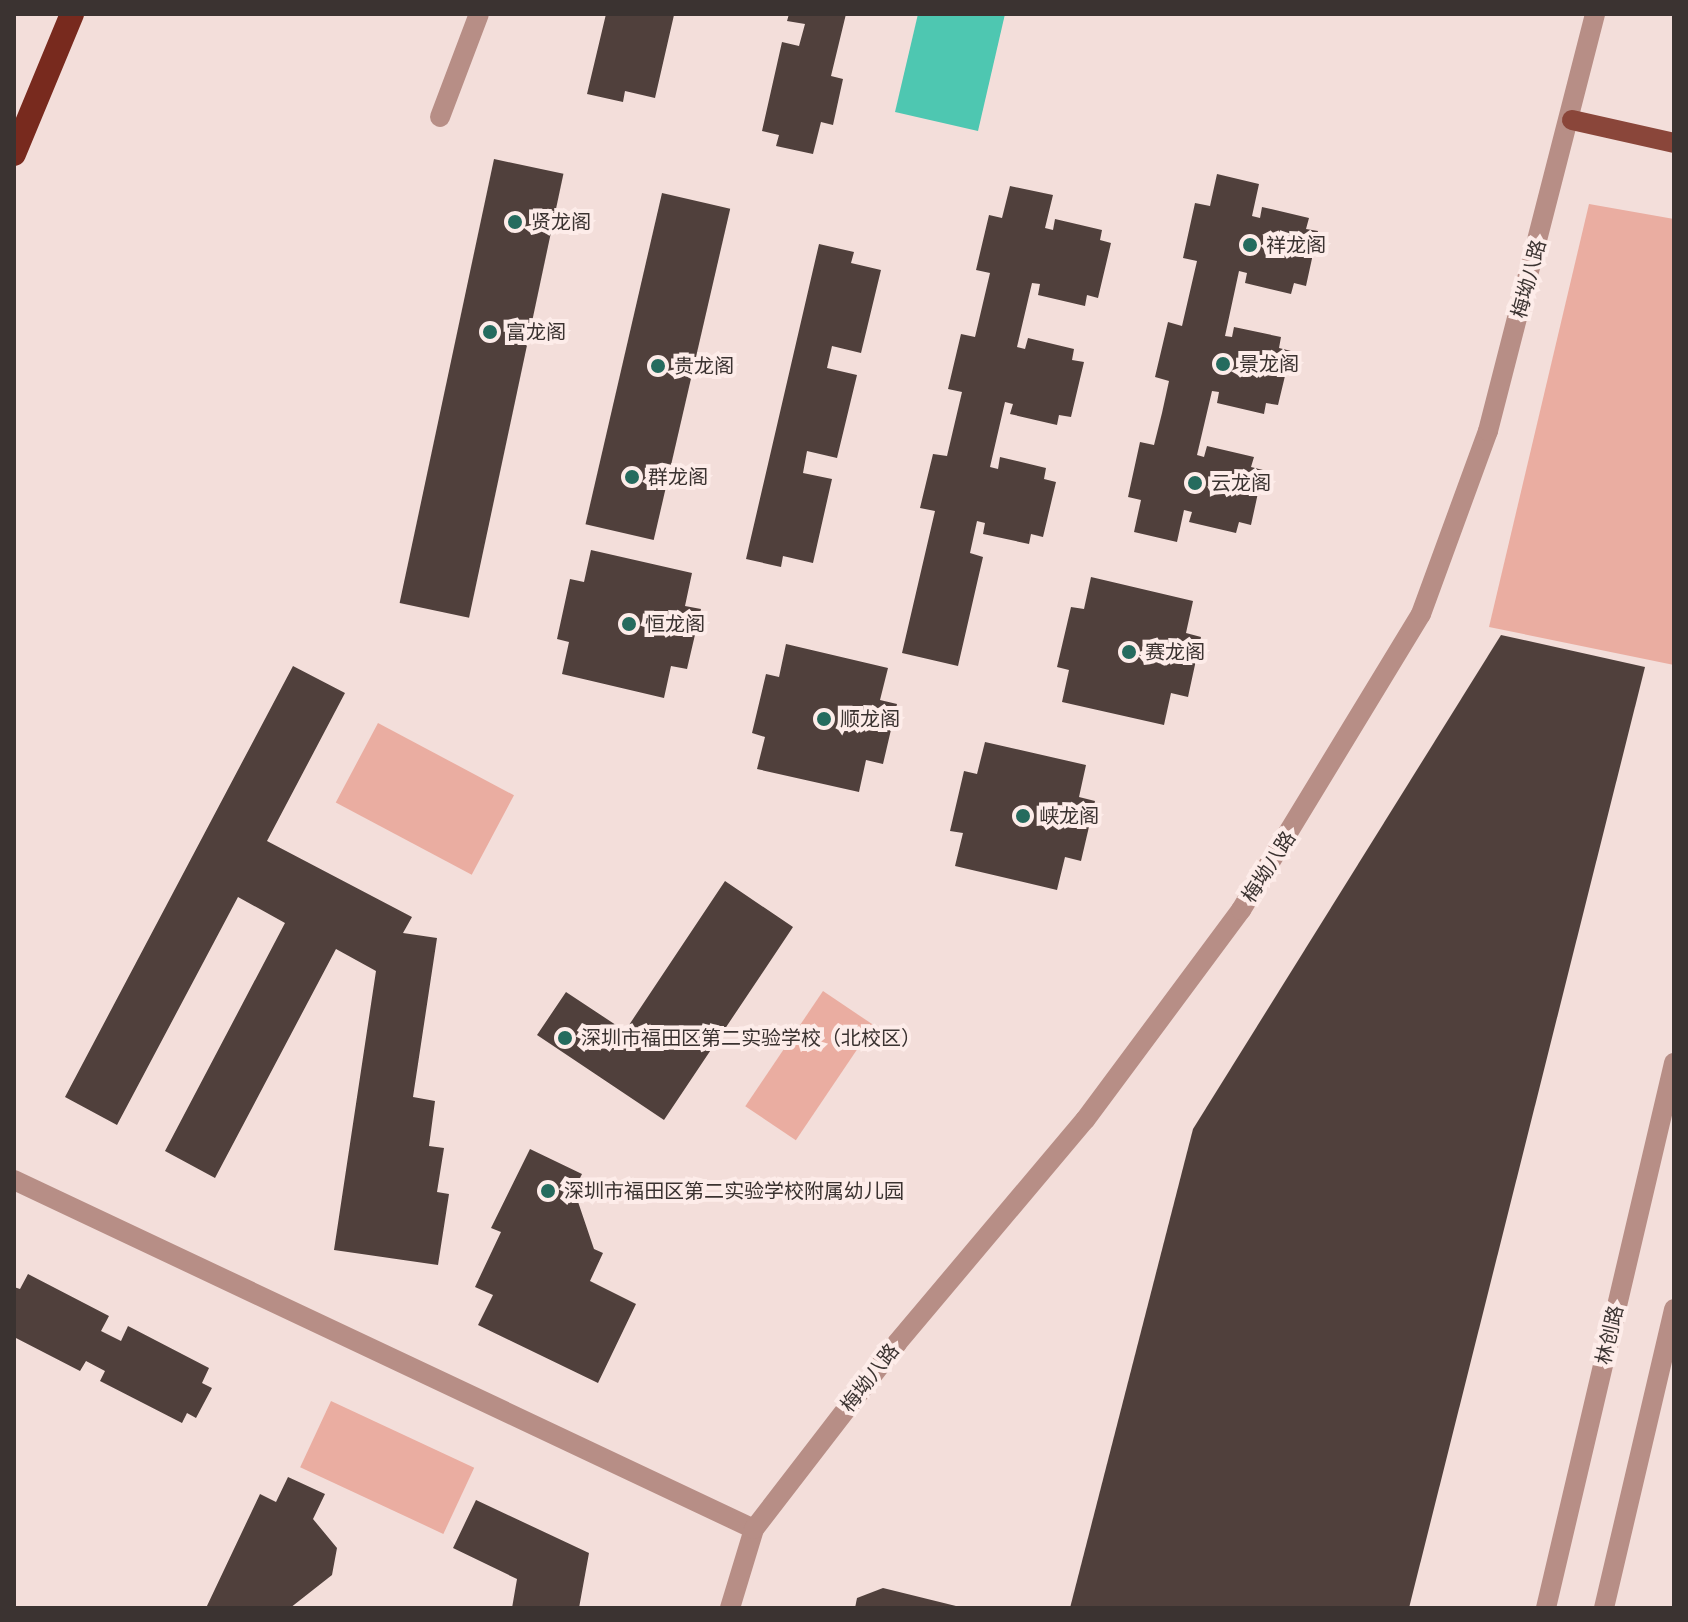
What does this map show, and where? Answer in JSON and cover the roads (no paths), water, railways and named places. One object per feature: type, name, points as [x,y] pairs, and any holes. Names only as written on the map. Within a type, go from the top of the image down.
[{"type":"highway","points":[[14,154],[72,14]]},
{"type":"highway","points":[[46,79],[81,14]]},
{"type":"main road","points":[[1572,120],[1674,143]]},
{"type":"street","points":[[440,117],[479,14]]},
{"type":"street","name":"梅坳八路","points":[[730,1608],[754,1529],[897,1343],[1103,1096],[1241,910],[1374,700],[1421,614],[1463,508],[1572,120],[1595,14]]},
{"type":"street","name":"林创路","points":[[1546,1608],[1674,1063]]},
{"type":"street","points":[[14,1180],[754,1529]]},
{"type":"street","points":[[1604,1608],[1672,1330],[1674,1309]]},
{"type":"place","name":"贤龙阁","points":[[515,222]]},
{"type":"place","name":"祥龙阁","points":[[1250,245]]},
{"type":"place","name":"富龙阁","points":[[490,332]]},
{"type":"place","name":"景龙阁","points":[[1223,364]]},
{"type":"place","name":"贵龙阁","points":[[658,366]]},
{"type":"place","name":"群龙阁","points":[[632,477]]},
{"type":"place","name":"云龙阁","points":[[1195,483]]},
{"type":"place","name":"恒龙阁","points":[[629,624]]},
{"type":"place","name":"赛龙阁","points":[[1129,652]]},
{"type":"place","name":"顺龙阁","points":[[824,719]]},
{"type":"place","name":"峡龙阁","points":[[1023,816]]},
{"type":"place","name":"深圳市福田区第二实验学校（北校区）","points":[[565,1038]]},
{"type":"place","name":"深圳市福田区第二实验学校附属幼儿园","points":[[548,1191]]}]
